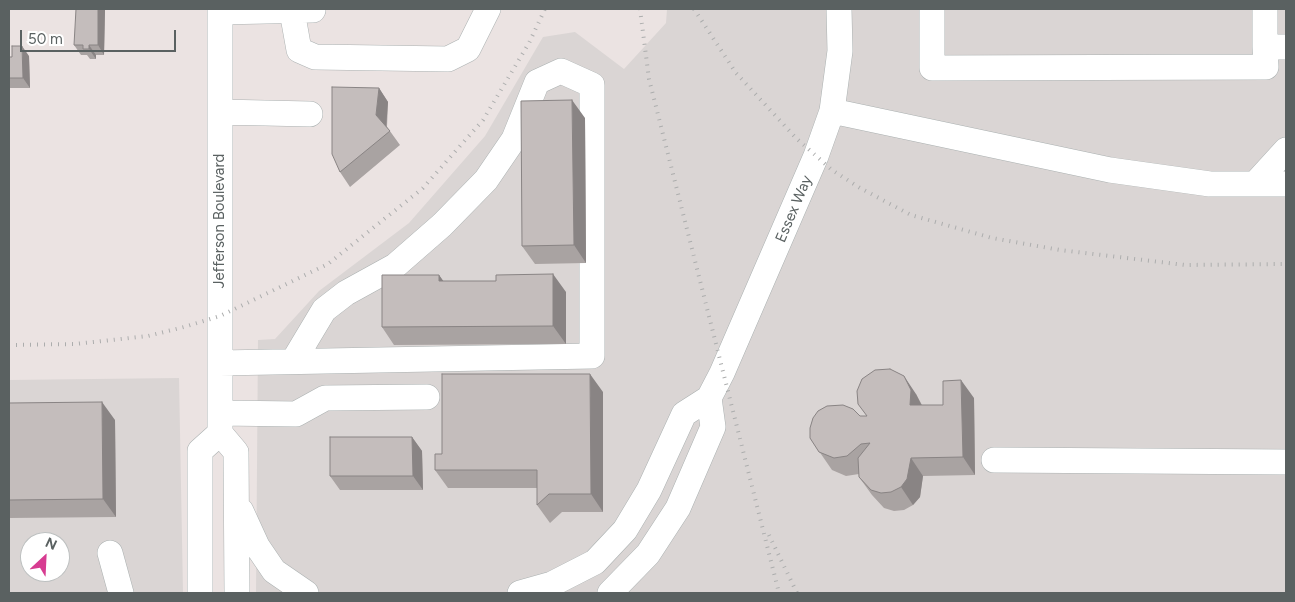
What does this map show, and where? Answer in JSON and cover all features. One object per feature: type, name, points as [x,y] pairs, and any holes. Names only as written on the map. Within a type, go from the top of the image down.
[{"type":"street","points":[[220,10],[301,10],[299,50],[315,57],[448,59],[468,49],[488,9]]},
{"type":"street","name":"Essex Way","points":[[520,593],[552,584],[595,562],[625,530],[644,498],[684,414],[709,398],[722,373],[816,156],[832,111],[840,51],[839,9]]},
{"type":"street","points":[[932,9],[932,68],[1266,67],[1276,47],[1265,9]]},
{"type":"street","name":"Jefferson Boulevard","points":[[220,10],[220,423]]},
{"type":"street","points":[[220,363],[294,360],[592,356],[592,85],[561,71],[537,82],[514,139],[486,180],[442,225],[395,266],[346,293],[324,310],[294,360]]},
{"type":"street","points":[[832,111],[1110,170],[1210,184],[1286,184]]},
{"type":"street","points":[[220,112],[310,114]]},
{"type":"street","points":[[1255,184],[1286,150]]},
{"type":"street","points":[[200,593],[200,450],[220,423],[296,414],[325,398],[427,397]]},
{"type":"street","points":[[610,593],[648,554],[678,508],[713,427],[709,398]]},
{"type":"street","points":[[220,423],[236,452],[237,593]]},
{"type":"street","points":[[994,460],[1286,462]]},
{"type":"street","points":[[236,499],[256,546],[274,571],[306,593]]},
{"type":"street","points":[[110,554],[121,593]]},
{"type":"street","points":[[623,593],[638,565]]},
{"type":"shaded area","points":[[667,9],[1286,9],[1286,593],[256,593],[258,340],[275,339],[319,291],[409,223],[485,136],[543,37],[575,32],[624,69],[666,23]]},
{"type":"shaded area","points":[[179,378],[183,593],[9,593],[9,380]]},
{"type":"building","points":[[76,9],[98,9],[98,45],[89,45],[89,49],[83,49],[83,45],[74,45]]},
{"type":"building","points":[[12,46],[22,46],[23,78],[9,78],[9,57],[12,57]]},
{"type":"building","points":[[332,87],[379,88],[376,115],[390,131],[340,172],[332,154]]},
{"type":"building","points":[[572,100],[574,245],[522,246],[521,101]]},
{"type":"building","points":[[553,274],[553,326],[382,327],[382,275],[439,275],[439,281],[496,281],[496,275]]},
{"type":"building","points":[[890,369],[904,376],[911,390],[910,405],[943,405],[943,381],[961,380],[963,457],[911,458],[907,479],[901,487],[891,492],[881,493],[871,490],[859,477],[858,458],[870,443],[861,444],[847,456],[834,458],[819,452],[810,438],[810,428],[813,418],[818,411],[827,406],[843,405],[853,409],[860,416],[867,416],[858,404],[857,391],[862,379],[875,370]]},
{"type":"building","points":[[442,374],[590,374],[591,494],[549,494],[537,505],[537,470],[435,470],[435,454],[442,454]]},
{"type":"building","points":[[102,402],[103,499],[9,500],[9,403]]},
{"type":"building","points":[[330,437],[412,437],[413,476],[330,476]]},
{"type":"railway","points":[[9,345],[75,344],[148,336],[184,327],[220,316],[328,264],[423,188],[483,120],[529,43],[545,9]]},
{"type":"railway","points":[[640,9],[649,79],[779,593]]},
{"type":"railway","points":[[694,9],[736,73],[796,138],[832,170],[860,188],[911,215],[992,238],[1060,250],[1185,265],[1286,264]]},
{"type":"railway","points":[[769,535],[797,593]]}]
